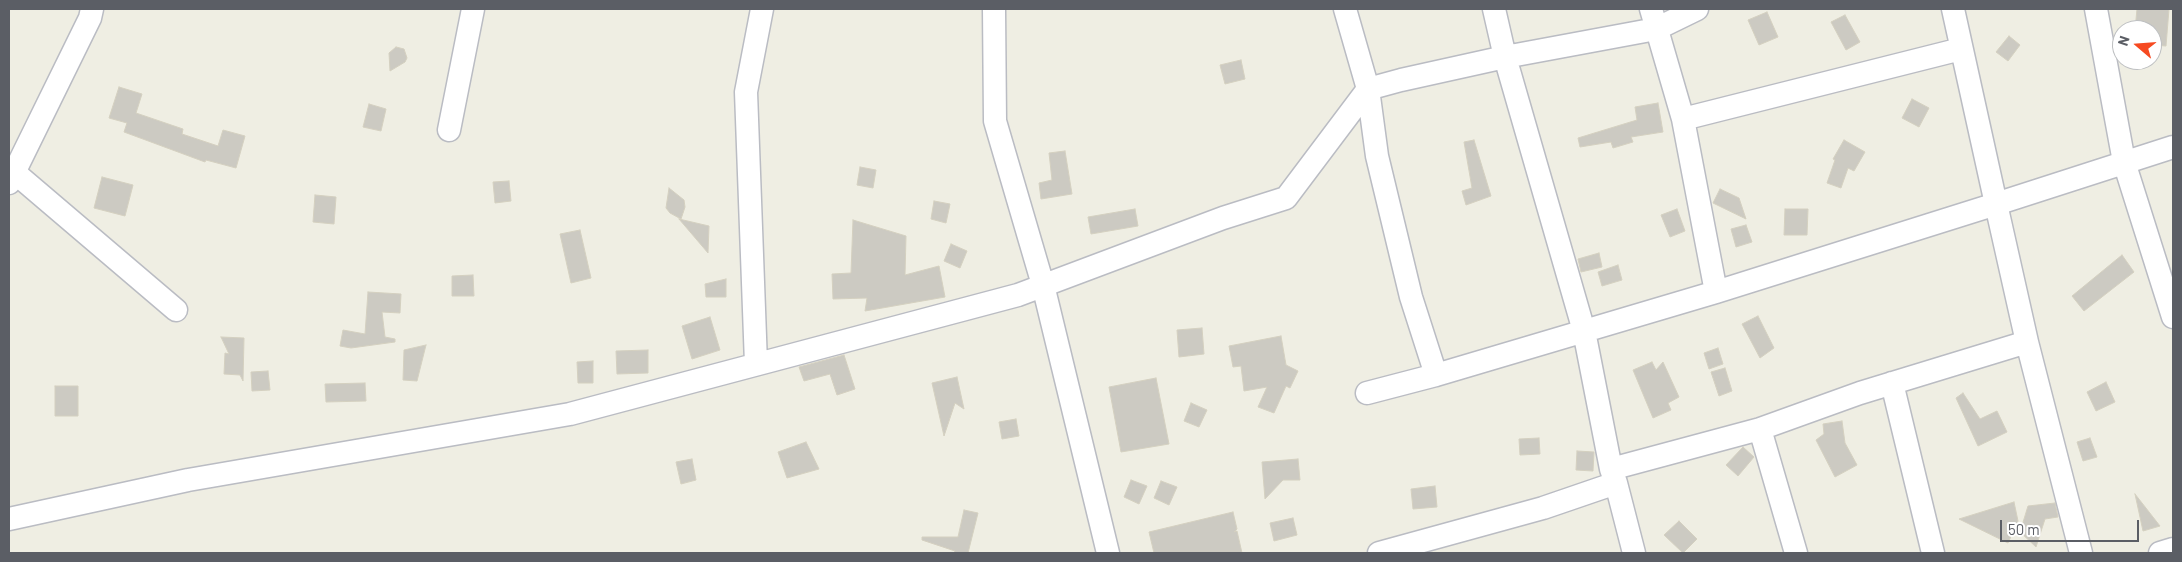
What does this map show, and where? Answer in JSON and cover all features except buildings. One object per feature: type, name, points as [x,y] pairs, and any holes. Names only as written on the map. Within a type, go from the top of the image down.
[{"type":"street","points":[[92,9],[90,18],[12,177],[176,310]]},
{"type":"street","points":[[449,130],[473,9]]},
{"type":"street","points":[[756,364],[746,92],[762,9]]},
{"type":"street","points":[[994,9],[995,122],[1043,285],[1108,553]]},
{"type":"street","points":[[1345,9],[1368,90],[1377,156],[1411,297],[1436,375]]},
{"type":"street","points":[[1494,9],[1505,57],[1584,331],[1614,476],[1634,553]]},
{"type":"street","points":[[9,518],[188,480],[570,414],[1018,295],[1223,218],[1286,198],[1368,90],[1401,80],[1505,57],[1697,9]]},
{"type":"street","points":[[1953,9],[2027,342],[2081,553]]},
{"type":"street","points":[[2096,9],[2124,162],[2173,317]]},
{"type":"street","points":[[1653,19],[1683,119],[1716,292]]},
{"type":"street","points":[[1683,119],[1962,49]]},
{"type":"street","points":[[1367,393],[1436,375],[1716,292],[2173,147]]},
{"type":"street","points":[[1379,553],[1543,508],[1614,476],[1760,429],[1892,383],[2027,342]]},
{"type":"street","points":[[1892,383],[1933,553]]},
{"type":"street","points":[[1760,429],[1796,553]]},
{"type":"street","points":[[2160,553],[2173,549]]}]
